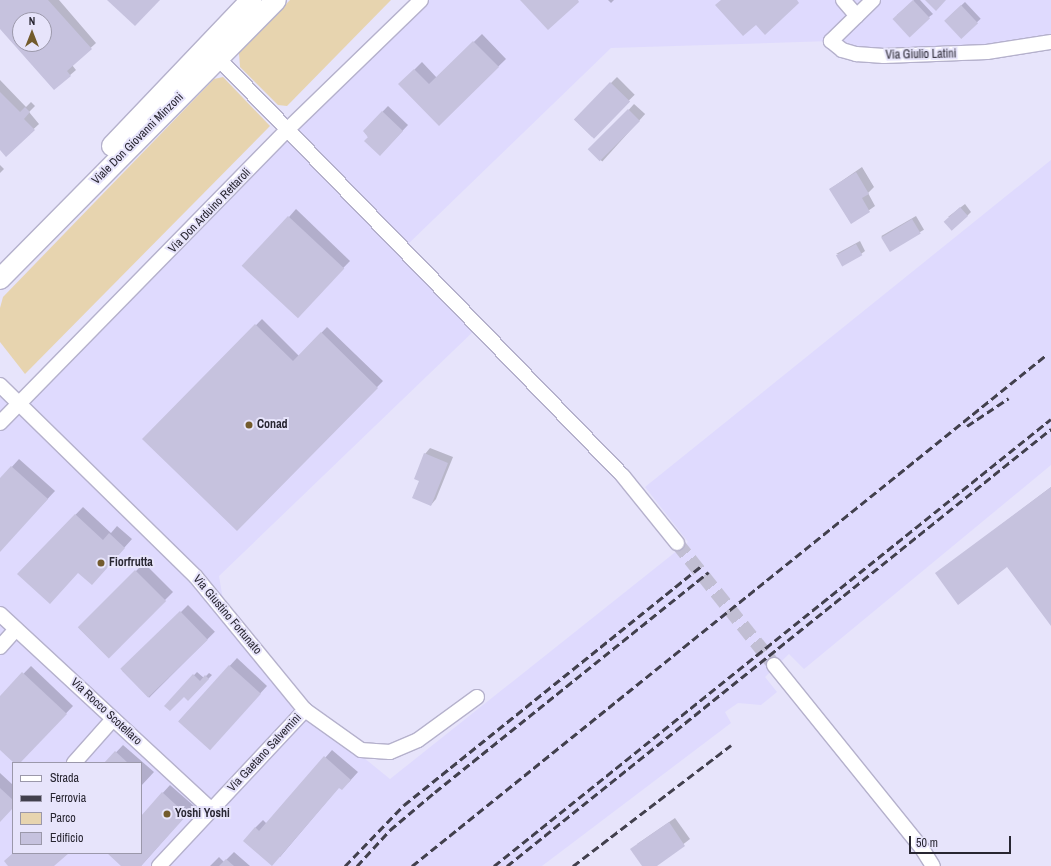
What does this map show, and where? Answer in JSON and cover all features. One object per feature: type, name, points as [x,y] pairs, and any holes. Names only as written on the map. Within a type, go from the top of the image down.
[{"type":"main road","name":"Viale Don Giovanni Minzoni","points":[[0,260],[251,0]]},
{"type":"main road","name":"Viale Don Giovanni Minzoni","points":[[0,279],[276,0]]},
{"type":"street","name":"Via Don Arduino Rettaroli","points":[[0,423],[288,129],[421,0]]},
{"type":"street","points":[[842,0],[857,16],[874,0]]},
{"type":"street","name":"Via Giulio Latini","points":[[857,16],[831,41],[842,50],[856,54],[920,56],[987,52],[1051,42]]},
{"type":"street","points":[[219,59],[623,476],[677,543]]},
{"type":"street","name":"Via Giustino Fortunato","points":[[0,385],[196,577],[305,710],[361,750],[390,752],[418,740],[477,697]]},
{"type":"street","name":"Via Rocco Scotellaro","points":[[0,614],[212,810]]},
{"type":"street","points":[[0,647],[16,629]]},
{"type":"street","points":[[774,665],[922,847],[933,866]]},
{"type":"street","name":"Via Gaetano Salvemini","points":[[159,866],[305,710]]},
{"type":"street","points":[[75,762],[114,719]]},
{"type":"shaded area","points":[[421,0],[1051,0],[1051,42],[884,56],[831,41],[611,48],[404,248],[479,326],[219,576],[225,612],[305,710],[390,779],[688,542],[645,487],[1051,160],[1051,465],[804,669],[789,654],[765,677],[777,692],[761,705],[738,703],[725,712],[731,723],[542,866],[0,866],[0,385],[19,403]]},
{"type":"green space","points":[[290,0],[391,0],[287,106],[278,105],[240,67],[239,53]]},
{"type":"green space","points":[[223,77],[270,126],[25,374],[0,342],[0,308],[3,297],[214,79]]},
{"type":"building","points":[[0,0],[48,0],[92,49],[67,71],[71,76],[54,90],[20,52],[52,52],[52,12],[12,12],[12,43],[0,29]]},
{"type":"building","points":[[107,0],[160,0],[135,26]]},
{"type":"building","points":[[520,0],[578,0],[579,2],[548,30]]},
{"type":"building","points":[[721,0],[797,0],[799,3],[765,35],[756,25],[743,36],[715,5]]},
{"type":"building","points":[[913,0],[930,18],[910,37],[893,19]]},
{"type":"building","points":[[925,0],[946,0],[936,11]]},
{"type":"building","points":[[961,5],[978,23],[961,39],[944,21]]},
{"type":"building","points":[[473,41],[499,67],[439,126],[398,84],[414,69],[429,84]]},
{"type":"building","points":[[610,82],[630,101],[594,139],[574,119]]},
{"type":"building","points":[[0,92],[20,112],[25,107],[30,112],[24,119],[35,130],[6,157],[0,150]]},
{"type":"building","points":[[628,109],[640,121],[600,161],[588,149]]},
{"type":"building","points":[[382,111],[403,131],[380,156],[364,141],[368,137],[363,131]]},
{"type":"building","points":[[856,172],[869,194],[862,198],[870,212],[851,224],[829,189]]},
{"type":"building","points":[[960,207],[968,216],[952,231],[944,222]]},
{"type":"building","points":[[288,216],[344,269],[298,318],[242,266]]},
{"type":"building","points":[[912,219],[921,234],[890,252],[881,238]]},
{"type":"building","points":[[856,244],[862,255],[842,267],[836,255]]},
{"type":"building","name":"Conad","points":[[255,324],[293,361],[321,332],[378,388],[237,531],[142,439]]},
{"type":"building","points":[[424,453],[448,463],[431,506],[412,498],[419,481],[414,479]]},
{"type":"building","points":[[11,466],[48,499],[0,552],[0,478]]},
{"type":"building","points":[[1051,487],[1051,626],[1007,567],[958,605],[935,573]]},
{"type":"building","points":[[75,514],[103,540],[109,533],[125,548],[92,585],[78,573],[50,604],[17,574]]},
{"type":"building","points":[[135,570],[166,601],[109,658],[78,627]]},
{"type":"building","points":[[180,611],[208,640],[148,697],[120,669]]},
{"type":"building","points":[[229,665],[261,694],[210,750],[178,721]]},
{"type":"building","points":[[22,672],[67,714],[21,762],[13,762],[0,750],[0,696]]},
{"type":"building","points":[[193,674],[200,681],[205,675],[209,679],[188,701],[184,697],[170,711],[164,706]]},
{"type":"building","points":[[115,751],[127,762],[105,762]]},
{"type":"building","points":[[324,756],[351,780],[342,790],[339,788],[272,866],[243,841],[255,827],[259,831]]},
{"type":"building","points":[[0,788],[12,799],[12,809],[0,822]]},
{"type":"building","points":[[162,792],[187,815],[141,866],[121,866],[108,854],[142,854],[142,815]]},
{"type":"building","points":[[669,822],[685,846],[657,866],[642,866],[630,849]]},
{"type":"building","points":[[12,854],[68,854],[54,866],[8,866],[4,861]]},
{"type":"building","points":[[226,859],[234,866],[219,866]]},
{"type":"tunnel","points":[[677,543],[774,665]]},
{"type":"railway","points":[[412,866],[1045,356]]},
{"type":"railway","points":[[967,426],[1009,398]]},
{"type":"railway","points":[[494,866],[1051,419]]},
{"type":"railway","points":[[507,866],[1051,429]]},
{"type":"railway","points":[[345,866],[404,805],[702,565]]},
{"type":"railway","points":[[357,866],[390,830],[435,792],[709,572]]},
{"type":"railway","points":[[573,866],[731,745]]},
{"type":"place","name":"Conad","points":[[249,425]]},
{"type":"place","name":"Fiorfrutta","points":[[101,563]]},
{"type":"place","name":"Yoshi Yoshi","points":[[167,814]]}]
